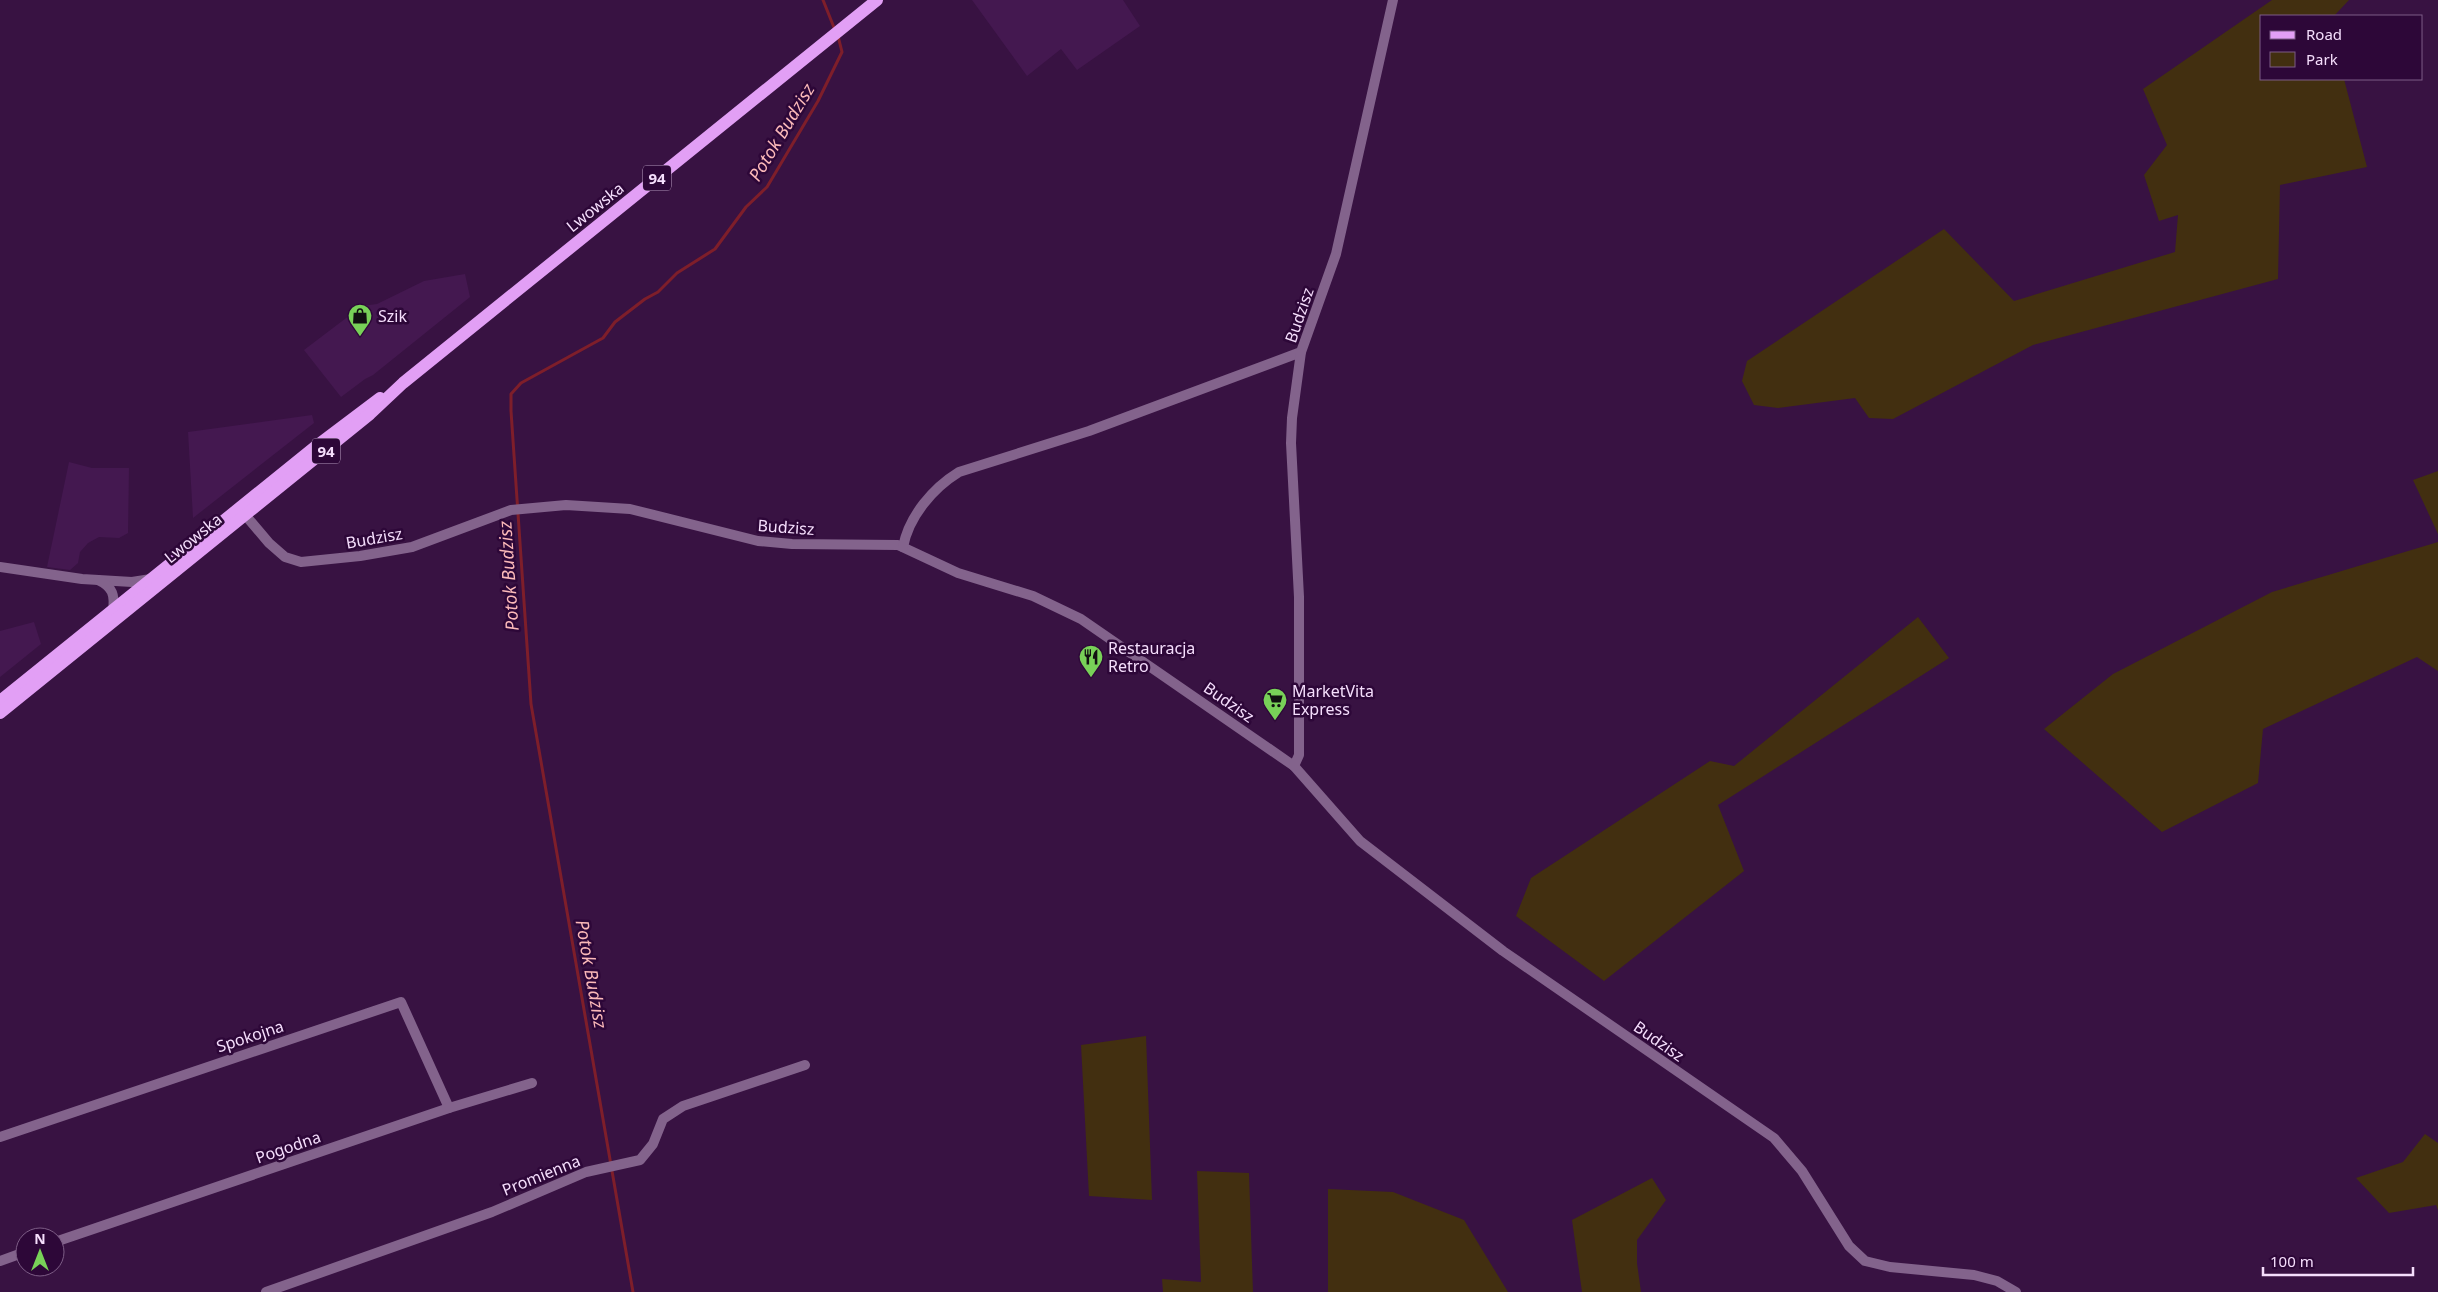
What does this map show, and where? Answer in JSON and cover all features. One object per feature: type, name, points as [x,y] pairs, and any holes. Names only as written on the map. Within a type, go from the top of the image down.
[{"type":"main road","name":"Lwowska","points":[[0,713],[243,512],[365,408],[403,383],[877,0]]},
{"type":"main road","name":"Lwowska","points":[[0,701],[152,579],[243,512]]},
{"type":"street","name":"Budzisz","points":[[1294,766],[1299,755],[1300,650],[1298,565],[1291,443],[1292,418],[1301,352],[1336,254],[1393,0]]},
{"type":"street","points":[[903,547],[911,521],[943,483],[959,472],[999,457],[1089,431],[1301,352]]},
{"type":"street","name":"Budzisz","points":[[243,512],[269,543],[285,558],[293,561],[312,562],[379,554],[412,547],[516,510],[566,505],[630,508],[758,541],[792,544],[883,544],[903,547],[958,573],[1027,594],[1073,614],[1294,766],[1345,825],[1386,862],[1521,964],[1774,1138],[1802,1171],[1849,1246],[1865,1261],[1890,1267],[1974,1275],[1997,1281],[2016,1292]]},
{"type":"street","points":[[0,567],[97,580],[132,582],[152,579]]},
{"type":"street","points":[[97,580],[110,587],[113,592],[113,611]]},
{"type":"street","name":"Spokojna","points":[[0,1137],[401,1002],[449,1108]]},
{"type":"street","name":"Promienna","points":[[266,1292],[492,1212],[567,1179],[640,1160],[653,1144],[663,1119],[683,1106],[805,1066]]},
{"type":"street","name":"Pogodna","points":[[65,1239],[449,1108],[532,1083]]},
{"type":"street","points":[[0,1261],[15,1256]]},
{"type":"shaded area","points":[[972,0],[1123,0],[1140,26],[1077,70],[1061,49],[1027,76]]},
{"type":"shaded area","points":[[465,274],[470,297],[373,375],[341,397],[304,350],[362,306],[377,304],[424,281]]},
{"type":"shaded area","points":[[312,415],[314,423],[193,518],[188,432]]},
{"type":"shaded area","points":[[69,462],[92,468],[129,468],[128,533],[119,538],[99,537],[88,543],[80,552],[78,563],[70,570],[47,567]]},
{"type":"shaded area","points":[[34,622],[41,644],[0,677],[0,631]]},
{"type":"green space","points":[[2272,0],[2349,0],[2335,15],[2260,15],[2260,80],[2344,80],[2367,167],[2280,185],[2278,279],[2033,345],[1893,419],[1869,418],[1855,398],[1778,408],[1754,405],[1742,381],[1747,361],[1944,229],[2014,301],[2175,252],[2178,215],[2159,221],[2144,175],[2167,145],[2143,89]]},
{"type":"green space","points":[[2438,471],[2438,534],[2413,480]]},
{"type":"green space","points":[[2438,542],[2438,671],[2417,657],[2263,729],[2258,783],[2162,832],[2044,729],[2113,674],[2272,592]]},
{"type":"green space","points":[[1918,617],[1949,658],[1718,805],[1744,871],[1604,981],[1516,916],[1531,878],[1710,761],[1734,766]]},
{"type":"green space","points":[[1146,1036],[1152,1200],[1089,1196],[1081,1045]]},
{"type":"green space","points":[[2425,1134],[2438,1143],[2438,1210],[2436,1205],[2389,1213],[2356,1178],[2403,1162]]},
{"type":"green space","points":[[1197,1171],[1249,1173],[1253,1292],[1163,1292],[1162,1279],[1201,1282]]},
{"type":"green space","points":[[1652,1178],[1666,1200],[1637,1240],[1637,1263],[1641,1292],[1582,1292],[1572,1220]]},
{"type":"green space","points":[[1328,1189],[1393,1192],[1464,1220],[1508,1292],[1328,1292]]},
{"type":"waterway","name":"Potok Budzisz","points":[[823,0],[835,30]]},
{"type":"waterway","name":"Potok Budzisz","points":[[633,1292],[531,704],[511,394],[521,383],[603,338],[615,322],[645,299],[658,292],[677,273],[715,249],[746,207],[767,187],[818,101],[842,52],[838,36]]},
{"type":"place","name":"Szik","points":[[360,337]]},
{"type":"place","name":"Restauracja Retro","points":[[1091,678]]},
{"type":"place","name":"MarketVita Express","points":[[1275,721]]}]
